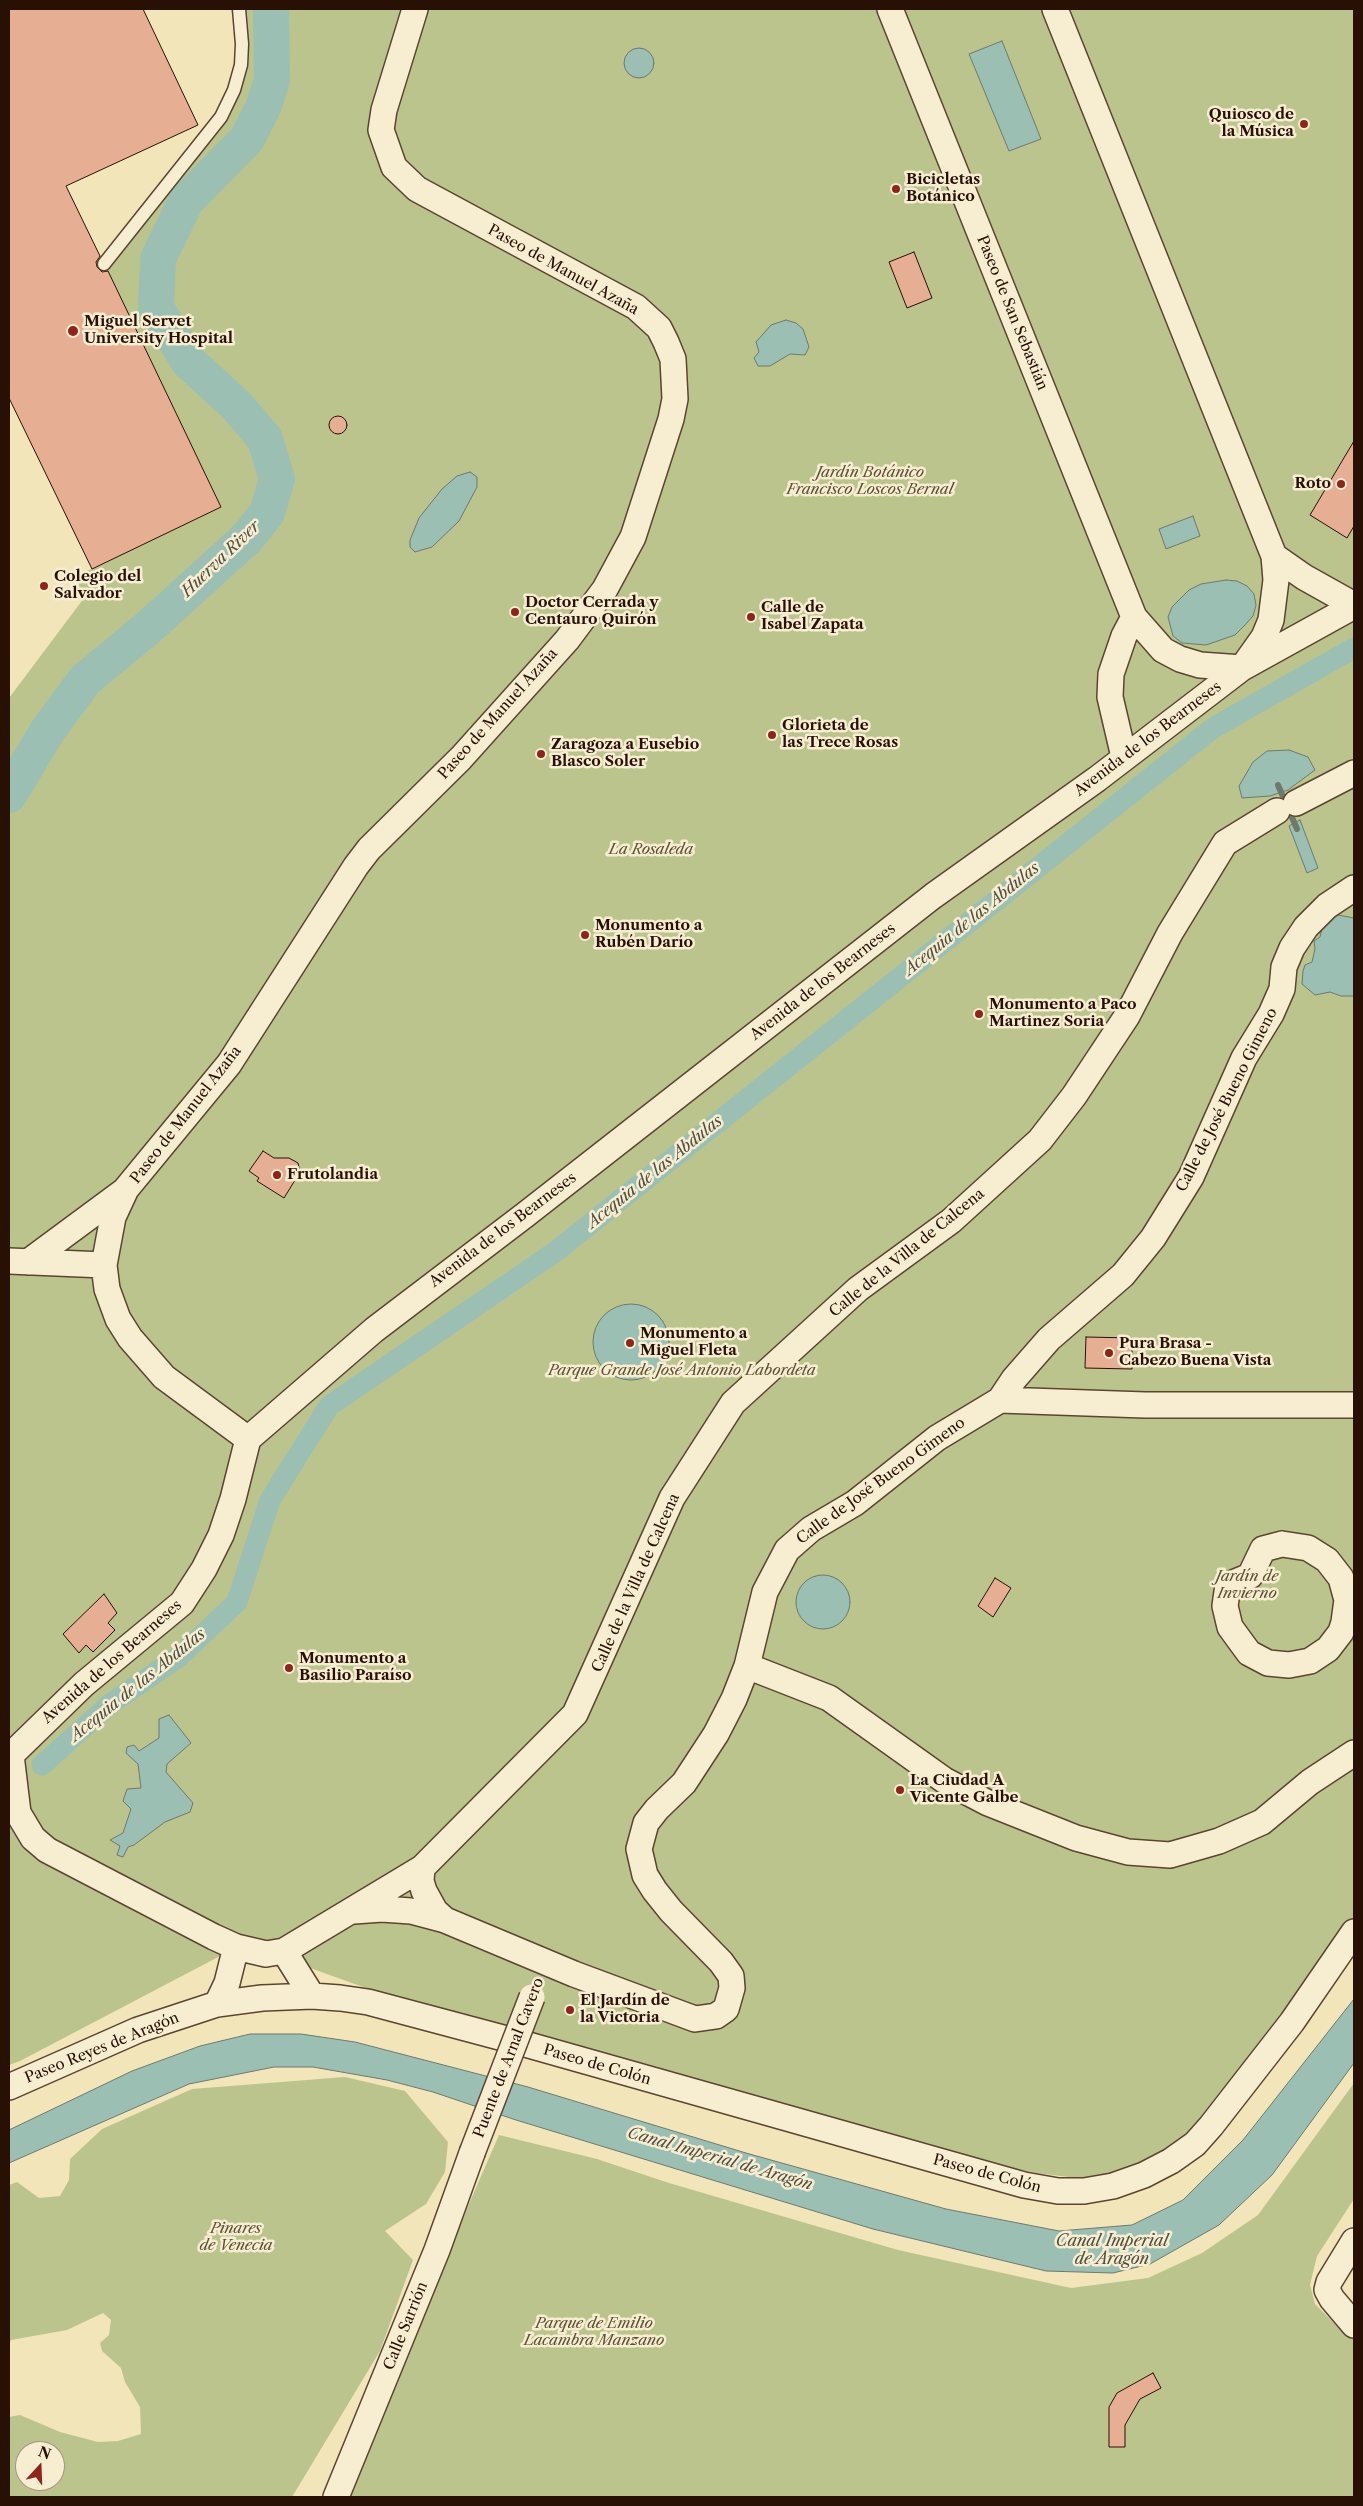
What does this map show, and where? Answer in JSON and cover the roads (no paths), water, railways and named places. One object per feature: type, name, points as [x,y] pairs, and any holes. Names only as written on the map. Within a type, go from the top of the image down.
[{"type":"street","name":"Paseo de Manuel Azaña","points":[[248,1440],[164,1376],[130,1338],[118,1318],[107,1289],[104,1265],[107,1241],[113,1218],[126,1190],[229,1064],[356,866],[369,849],[461,758],[567,640],[605,589],[633,537],[671,419],[675,399],[673,359],[659,328],[650,319],[620,297],[417,189],[394,167],[381,130],[384,110],[415,9]]},
{"type":"street","name":"Paseo de San Sebastián","points":[[890,9],[1134,617],[1163,650],[1200,665],[1242,668]]},
{"type":"street","points":[[1054,9],[1274,556],[1276,580],[1271,620],[1264,637],[1242,668]]},
{"type":"street","points":[[1274,556],[1354,606]]},
{"type":"street","name":"Avenida de los Bearneses","points":[[349,1912],[284,1951],[266,1954],[236,1947],[47,1850],[33,1838],[18,1813],[10,1756],[84,1684],[182,1603],[204,1569],[221,1535],[233,1499],[248,1440],[374,1330],[442,1276],[525,1215],[933,896],[1097,779],[1242,668],[1354,606]]},
{"type":"street","points":[[1124,757],[1110,697],[1111,674],[1124,636],[1134,617]]},
{"type":"street","name":"Calle de la Villa de Calcena","points":[[349,1912],[422,1868],[575,1714],[672,1498],[733,1403],[858,1289],[951,1221],[1040,1140],[1076,1093],[1127,1016],[1170,933],[1225,843],[1286,807],[1354,773]]},
{"type":"street","name":"Calle de José Bueno Gimeno","points":[[349,1912],[392,1909],[410,1911],[445,1920],[545,1962],[695,2019],[716,2016],[726,2009],[731,1993],[731,1976],[721,1962],[671,1911],[655,1891],[645,1876],[639,1849],[646,1823],[684,1783],[716,1734],[734,1699],[747,1666],[765,1592],[787,1550],[811,1529],[855,1503],[937,1438],[1000,1400],[1049,1338],[1123,1275],[1152,1238],[1190,1176],[1244,1058],[1271,1014],[1282,989],[1284,967],[1292,948],[1306,926],[1327,906],[1354,888]]},
{"type":"street","points":[[18,1261],[126,1190]]},
{"type":"street","points":[[18,1261],[104,1265]]},
{"type":"street","points":[[1027,1364],[1042,1401]]},
{"type":"street","points":[[1000,1400],[1145,1405],[1354,1405]]},
{"type":"street","points":[[1270,1540],[1308,1548],[1318,1553],[1335,1568],[1346,1594],[1349,1624],[1320,1656],[1300,1664],[1278,1665],[1258,1659],[1241,1645],[1230,1628],[1221,1598],[1250,1576],[1270,1540]]},
{"type":"street","points":[[747,1666],[829,1698],[944,1780],[988,1803],[1076,1838],[1128,1852],[1170,1855],[1219,1841],[1262,1822],[1310,1782],[1354,1753]]},
{"type":"street","points":[[422,1868],[424,1891],[435,1911],[445,1920]]},
{"type":"street","name":"Paseo de Colón","points":[[518,2042],[1024,2185],[1058,2192],[1084,2190],[1113,2186],[1144,2175],[1171,2161],[1195,2144],[1212,2126],[1292,2022],[1354,1932]]},
{"type":"street","points":[[217,2004],[227,1983],[236,1947]]},
{"type":"street","points":[[284,1951],[312,1996]]},
{"type":"street","name":"Puente de Arnal Cavero","points":[[472,2153],[545,1962]]},
{"type":"street","name":"Paseo Reyes de Aragón","points":[[9,2087],[138,2030],[217,2004],[262,1998],[312,1996],[368,2002],[518,2042]]},
{"type":"street","name":"Calle Sarrión","points":[[336,2497],[437,2250],[472,2153]]},
{"type":"street","points":[[1354,2241],[1329,2282],[1328,2290],[1332,2299],[1354,2325]]},
{"type":"lane","points":[[104,264],[221,117],[234,90],[241,65],[242,44],[239,9]]},
{"type":"water","points":[[1002,41],[1041,139],[1009,151],[969,54]]},
{"type":"water","points":[[639,48],[649,53],[654,63],[649,73],[639,78],[629,73],[624,63],[629,53]]},
{"type":"water","points":[[786,320],[796,323],[803,329],[809,347],[805,355],[790,354],[770,366],[758,366],[754,358],[759,352],[756,342],[771,325]]},
{"type":"water","points":[[470,472],[477,477],[477,487],[459,521],[432,547],[415,552],[410,547],[410,540],[419,518],[442,489],[457,476]]},
{"type":"water","points":[[1193,516],[1200,536],[1166,549],[1159,529]]},
{"type":"water","points":[[1226,580],[1237,581],[1247,586],[1254,594],[1256,605],[1253,616],[1245,625],[1235,635],[1206,645],[1182,643],[1173,636],[1168,617],[1172,607],[1189,590],[1201,584]]},
{"type":"water","points":[[1289,750],[1308,757],[1315,770],[1288,790],[1270,796],[1242,798],[1239,786],[1253,762],[1267,751]]},
{"type":"water","points":[[1300,820],[1318,868],[1307,873],[1289,826]]},
{"type":"water","points":[[1338,915],[1354,918],[1354,996],[1341,996],[1330,992],[1315,995],[1302,984],[1303,971],[1305,965],[1312,962],[1315,949],[1314,941],[1320,937],[1323,924]]},
{"type":"water","points":[[624,1304],[638,1304],[652,1310],[663,1321],[669,1335],[666,1357],[658,1369],[638,1380],[624,1380],[610,1374],[599,1363],[593,1349],[593,1335],[599,1321],[610,1310]]},
{"type":"water","points":[[818,1575],[828,1575],[838,1579],[846,1587],[850,1602],[846,1617],[838,1625],[828,1629],[818,1629],[808,1625],[800,1617],[796,1607],[796,1597],[800,1587],[808,1579]]},
{"type":"water","points":[[169,1715],[191,1743],[167,1764],[166,1772],[193,1803],[190,1812],[165,1822],[134,1845],[128,1847],[123,1857],[117,1855],[120,1846],[110,1840],[123,1833],[131,1809],[123,1801],[127,1789],[141,1788],[138,1764],[126,1753],[127,1747],[134,1745],[139,1751],[159,1738],[159,1719]]},
{"type":"water","name":"Canal Imperial de Aragón","points":[[1354,1999],[1354,2063],[1272,2175],[1219,2225],[1150,2264],[1113,2273],[1046,2271],[873,2229],[516,2120],[433,2092],[387,2080],[313,2067],[274,2067],[189,2084],[9,2163],[9,2130],[132,2071],[200,2046],[250,2034],[301,2034],[355,2042],[528,2087],[746,2153],[946,2209],[1059,2231],[1132,2225],[1183,2200],[1243,2140]]},
{"type":"waterway","name":"Huerva River","points":[[9,795],[48,730],[85,680],[149,627],[247,538],[267,513],[277,479],[265,439],[237,406],[189,362],[156,308],[158,259],[186,201],[247,139],[264,105],[272,80],[271,9]]},
{"type":"waterway","name":"Acequia de las Abdulas","points":[[42,1765],[110,1704],[180,1656],[237,1602],[270,1500],[329,1406],[555,1252],[1213,728],[1354,648]]},
{"type":"waterway","name":"Calle de la Villa de Calcena","points":[[1278,785],[1297,829]]},
{"type":"place","name":"Quiosco de la Música","points":[[1304,124]]},
{"type":"place","name":"Bicicletas Botánico","points":[[896,189]]},
{"type":"place","name":"Miguel Servet University Hospital","points":[[73,331]]},
{"type":"place","name":"Roto","points":[[1341,484]]},
{"type":"place","name":"Colegio del Salvador","points":[[44,586]]},
{"type":"place","name":"Doctor Cerrada y Centauro Quirón","points":[[515,612]]},
{"type":"place","name":"Calle de Isabel Zapata","points":[[751,617]]},
{"type":"place","name":"Glorieta de las Trece Rosas","points":[[772,735]]},
{"type":"place","name":"Zaragoza a Eusebio Blasco Soler","points":[[541,754]]},
{"type":"place","name":"Monumento a Rubén Darío","points":[[585,935]]},
{"type":"place","name":"Monumento a Paco Martinez Soria","points":[[979,1014]]},
{"type":"place","name":"Frutolandia","points":[[277,1175]]},
{"type":"place","name":"Monumento a Miguel Fleta","points":[[630,1343]]},
{"type":"place","name":"Pura Brasa - Cabezo Buena Vista","points":[[1109,1353]]},
{"type":"place","name":"Monumento a Basilio Paraíso","points":[[289,1668]]},
{"type":"place","name":"La Ciudad A Vicente Galbe","points":[[900,1790]]},
{"type":"place","name":"El Jardín de la Victoria","points":[[570,2010]]},
{"type":"park label","name":"Jardín Botánico Francisco Loscos Bernal","points":[[870,482]]},
{"type":"park label","name":"La Rosaleda","points":[[651,850]]},
{"type":"park label","name":"Parque Grande José Antonio Labordeta","points":[[682,1371]]},
{"type":"park label","name":"Jardín de Invierno","points":[[1247,1586]]},
{"type":"park label","name":"Pinares de Venecia","points":[[236,2238]]},
{"type":"park label","name":"Parque de Emilio Lacambra Manzano","points":[[594,2332]]}]
